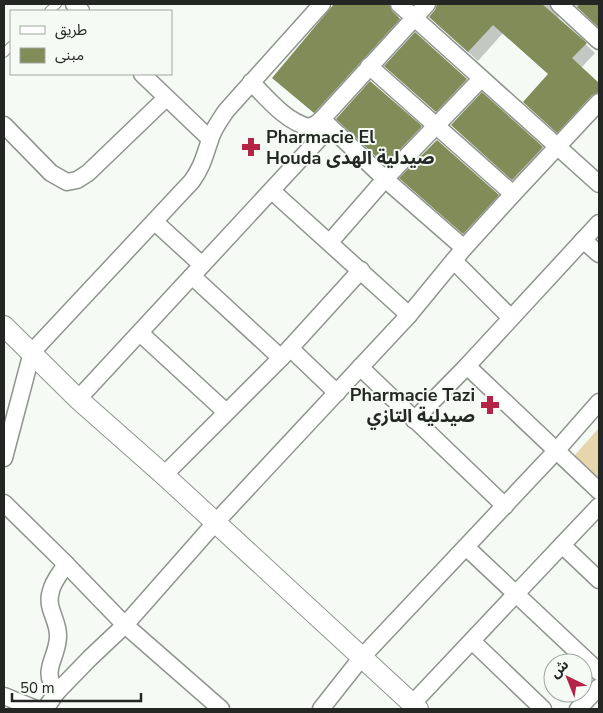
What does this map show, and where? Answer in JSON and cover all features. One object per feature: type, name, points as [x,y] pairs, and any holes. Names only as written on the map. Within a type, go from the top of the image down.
[{"type":"street","points":[[4,458],[32,352],[192,181],[202,165],[215,127],[226,112],[322,4]]},
{"type":"street","points":[[399,4],[599,184]]},
{"type":"street","points":[[78,399],[272,191],[369,66],[426,4]]},
{"type":"street","points":[[563,5],[599,41]]},
{"type":"street","points":[[369,66],[513,194]]},
{"type":"street","points":[[143,75],[210,140]]},
{"type":"street","points":[[330,242],[385,179],[481,79]]},
{"type":"street","points":[[251,82],[283,112],[300,124],[309,127],[326,123],[385,179],[464,248]]},
{"type":"street","points":[[4,125],[52,173],[67,182],[77,180],[88,173],[166,98]]},
{"type":"street","points":[[45,709],[57,692],[125,625],[216,523],[409,315],[464,248],[599,102]]},
{"type":"street","points":[[272,191],[409,315]]},
{"type":"street","points":[[155,222],[197,270],[285,353],[337,393]]},
{"type":"street","points":[[414,420],[467,366],[599,223]]},
{"type":"street","points":[[583,240],[599,254]]},
{"type":"street","points":[[454,261],[511,318]]},
{"type":"street","points":[[164,475],[285,353],[361,270]]},
{"type":"street","points":[[4,326],[78,399],[164,475],[415,707],[515,594],[599,506]]},
{"type":"street","points":[[140,333],[226,412]]},
{"type":"street","points":[[467,366],[599,491]]},
{"type":"street","points":[[360,367],[505,506]]},
{"type":"street","points":[[321,709],[362,657],[505,506],[599,402]]},
{"type":"street","points":[[4,503],[125,625],[220,709]]},
{"type":"street","points":[[562,545],[599,580]]},
{"type":"street","points":[[466,547],[599,672]]},
{"type":"street","points":[[57,692],[51,684],[49,673],[58,644],[58,628],[50,609],[49,601],[53,586],[66,564]]},
{"type":"street","points":[[472,641],[543,709]]},
{"type":"street","points":[[578,709],[599,687]]},
{"type":"street","points":[[4,696],[36,709]]},
{"type":"shaded area","points":[[599,428],[599,482],[573,457]]},
{"type":"building","points":[[334,4],[389,4],[392,11],[400,19],[314,113],[272,78]]},
{"type":"building","points":[[437,4],[542,4],[587,43],[572,58],[599,83],[599,92],[592,95],[557,133],[523,102],[548,74],[493,25],[468,52],[429,17]]},
{"type":"building","points":[[580,4],[599,4],[599,28],[577,7]]},
{"type":"building","points":[[415,32],[467,79],[436,112],[384,66]]},
{"type":"building","points":[[370,81],[422,126],[385,165],[336,119]]},
{"type":"building","points":[[482,92],[543,147],[512,180],[451,125]]},
{"type":"building","points":[[437,140],[499,195],[463,234],[399,178]]},
{"type":"place","name":"Pharmacie El Houda صيدلية الهدى","points":[[251,147]]},
{"type":"place","name":"Pharmacie Tazi صيدلية التازي","points":[[490,405]]}]
